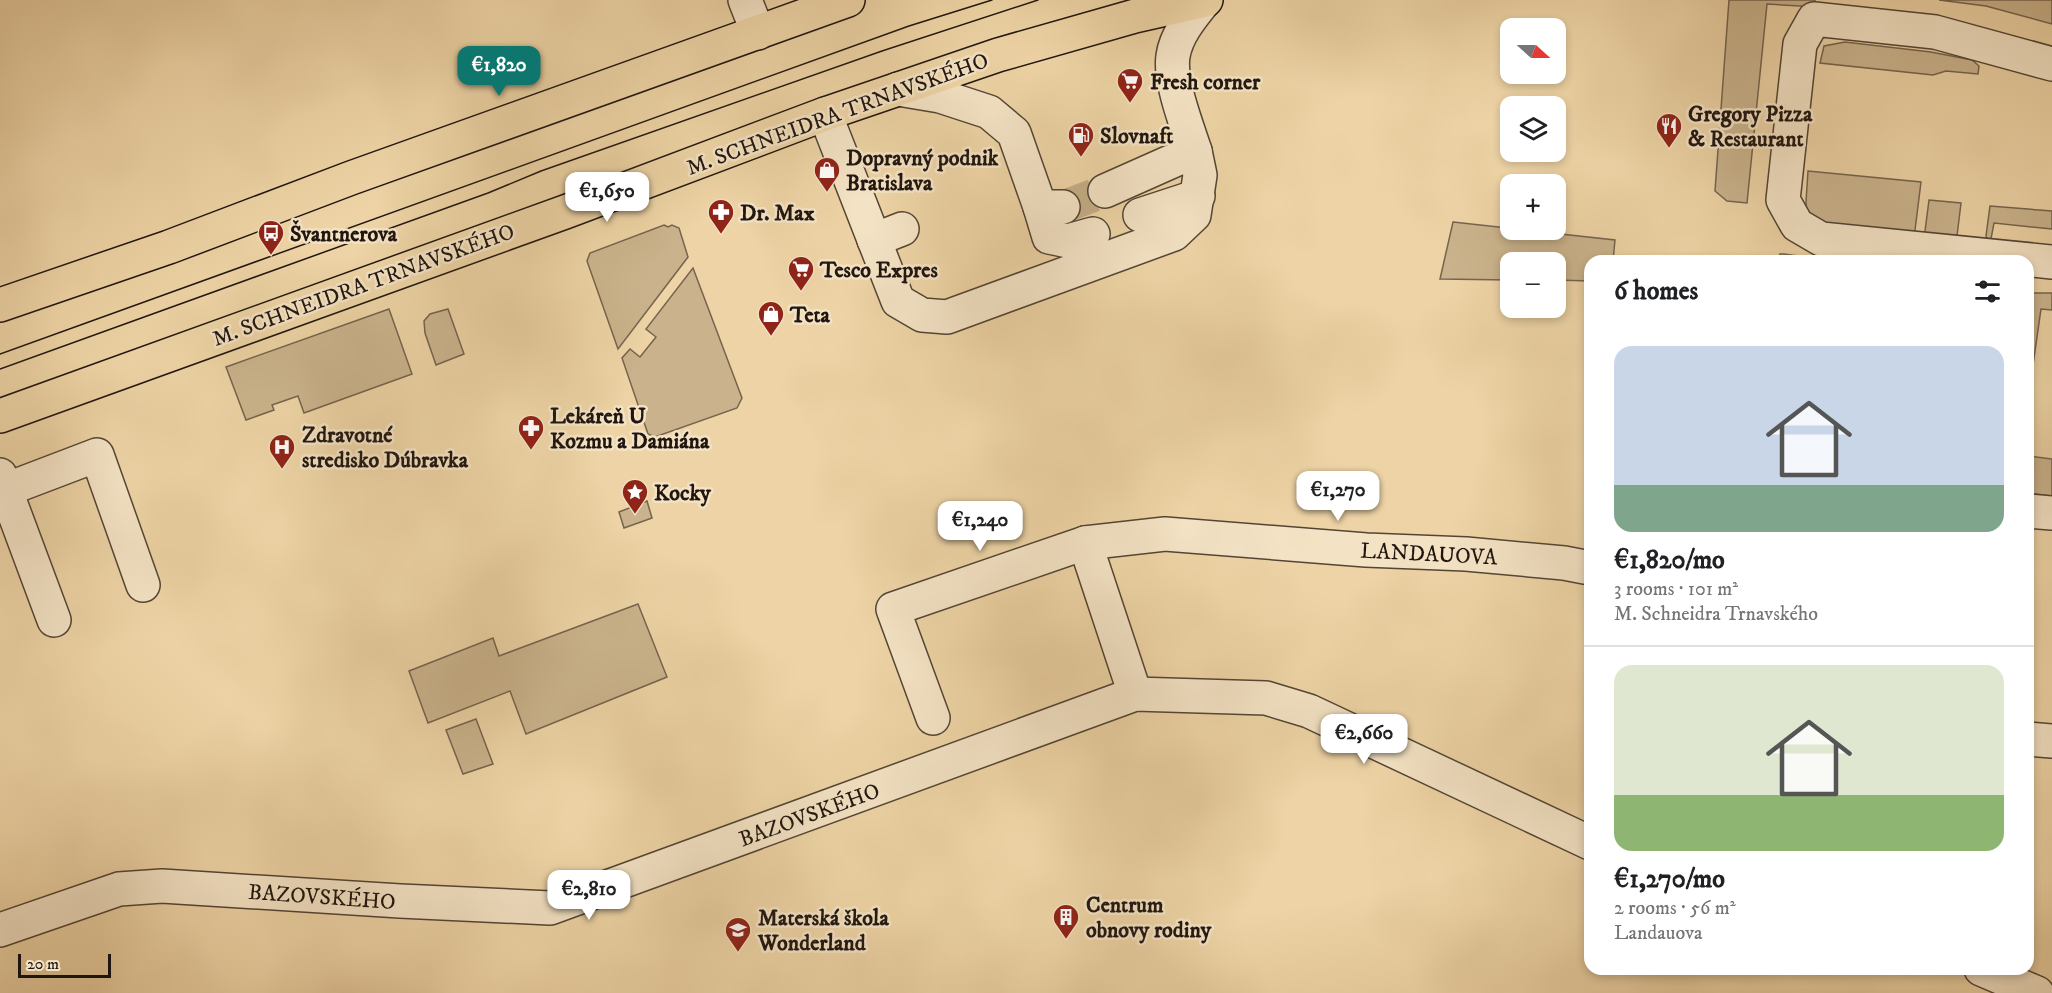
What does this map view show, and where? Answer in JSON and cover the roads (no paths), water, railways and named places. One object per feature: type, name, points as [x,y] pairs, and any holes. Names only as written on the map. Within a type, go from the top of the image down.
[{"type":"main road","points":[[0,305],[848,0]]},
{"type":"main road","name":"M. SCHNEIDRA TRNAVSKÉHO","points":[[0,416],[565,212],[825,114],[998,55],[1135,16],[1205,0]]},
{"type":"street","points":[[745,0],[758,33]]},
{"type":"street","points":[[825,114],[888,234],[898,301],[922,315],[947,317],[1174,234],[1194,215],[1200,175],[1175,85],[1172,57],[1178,38],[1205,0]]},
{"type":"street","points":[[1985,255],[1821,238],[1797,225],[1783,200],[1800,44],[1814,19],[1935,32],[2052,64]]},
{"type":"street","points":[[898,89],[940,96],[989,112],[1014,133],[1051,207],[1049,237],[1068,241],[1093,234]]},
{"type":"street","points":[[1105,192],[1195,151]]},
{"type":"street","points":[[1140,215],[1198,196]]},
{"type":"street","points":[[2034,260],[2052,262]]},
{"type":"street","points":[[54,620],[2,483],[97,456],[143,585]]},
{"type":"street","points":[[2034,512],[2052,513]]},
{"type":"street","name":"LANDAUOVA","points":[[933,718],[893,609],[1085,543],[1165,534],[1366,550],[1466,554],[1584,567]]},
{"type":"street","points":[[1085,543],[1135,694]]},
{"type":"street","name":"BAZOVSKÉHO","points":[[0,930],[119,889],[162,886],[550,908],[1135,694],[1266,698],[1310,711],[1584,840]]},
{"type":"street","points":[[2034,740],[2052,741]]},
{"type":"street","points":[[1996,975],[2037,993]]},
{"type":"tunnel","points":[[1063,207],[1105,191]]},
{"type":"tram line","points":[[0,354],[909,26],[992,0]]},
{"type":"tram line","points":[[0,369],[488,193],[541,171],[882,51],[1038,0]]},
{"type":"place","name":"Fresh corner","points":[[1130,104]]},
{"type":"place","name":"Gregory Pizza & Restaurant","points":[[1669,149]]},
{"type":"place","name":"Slovnaft","points":[[1081,158]]},
{"type":"place","name":"Dopravný podnik Bratislava","points":[[827,193]]},
{"type":"place","name":"Dr. Max","points":[[721,235]]},
{"type":"place","name":"Švantnerova","points":[[271,256]]},
{"type":"place","name":"Tesco Expres","points":[[801,292]]},
{"type":"place","name":"Teta","points":[[771,337]]},
{"type":"place","name":"Lekáreň U Kozmu a Damiána","points":[[531,451]]},
{"type":"place","name":"Zdravotné stredisko Dúbravka","points":[[282,470]]},
{"type":"place","name":"Kocky","points":[[635,515]]},
{"type":"place","name":"Centrum obnovy rodiny","points":[[1066,940]]},
{"type":"place","name":"Materská škola Wonderland","points":[[738,953]]}]
